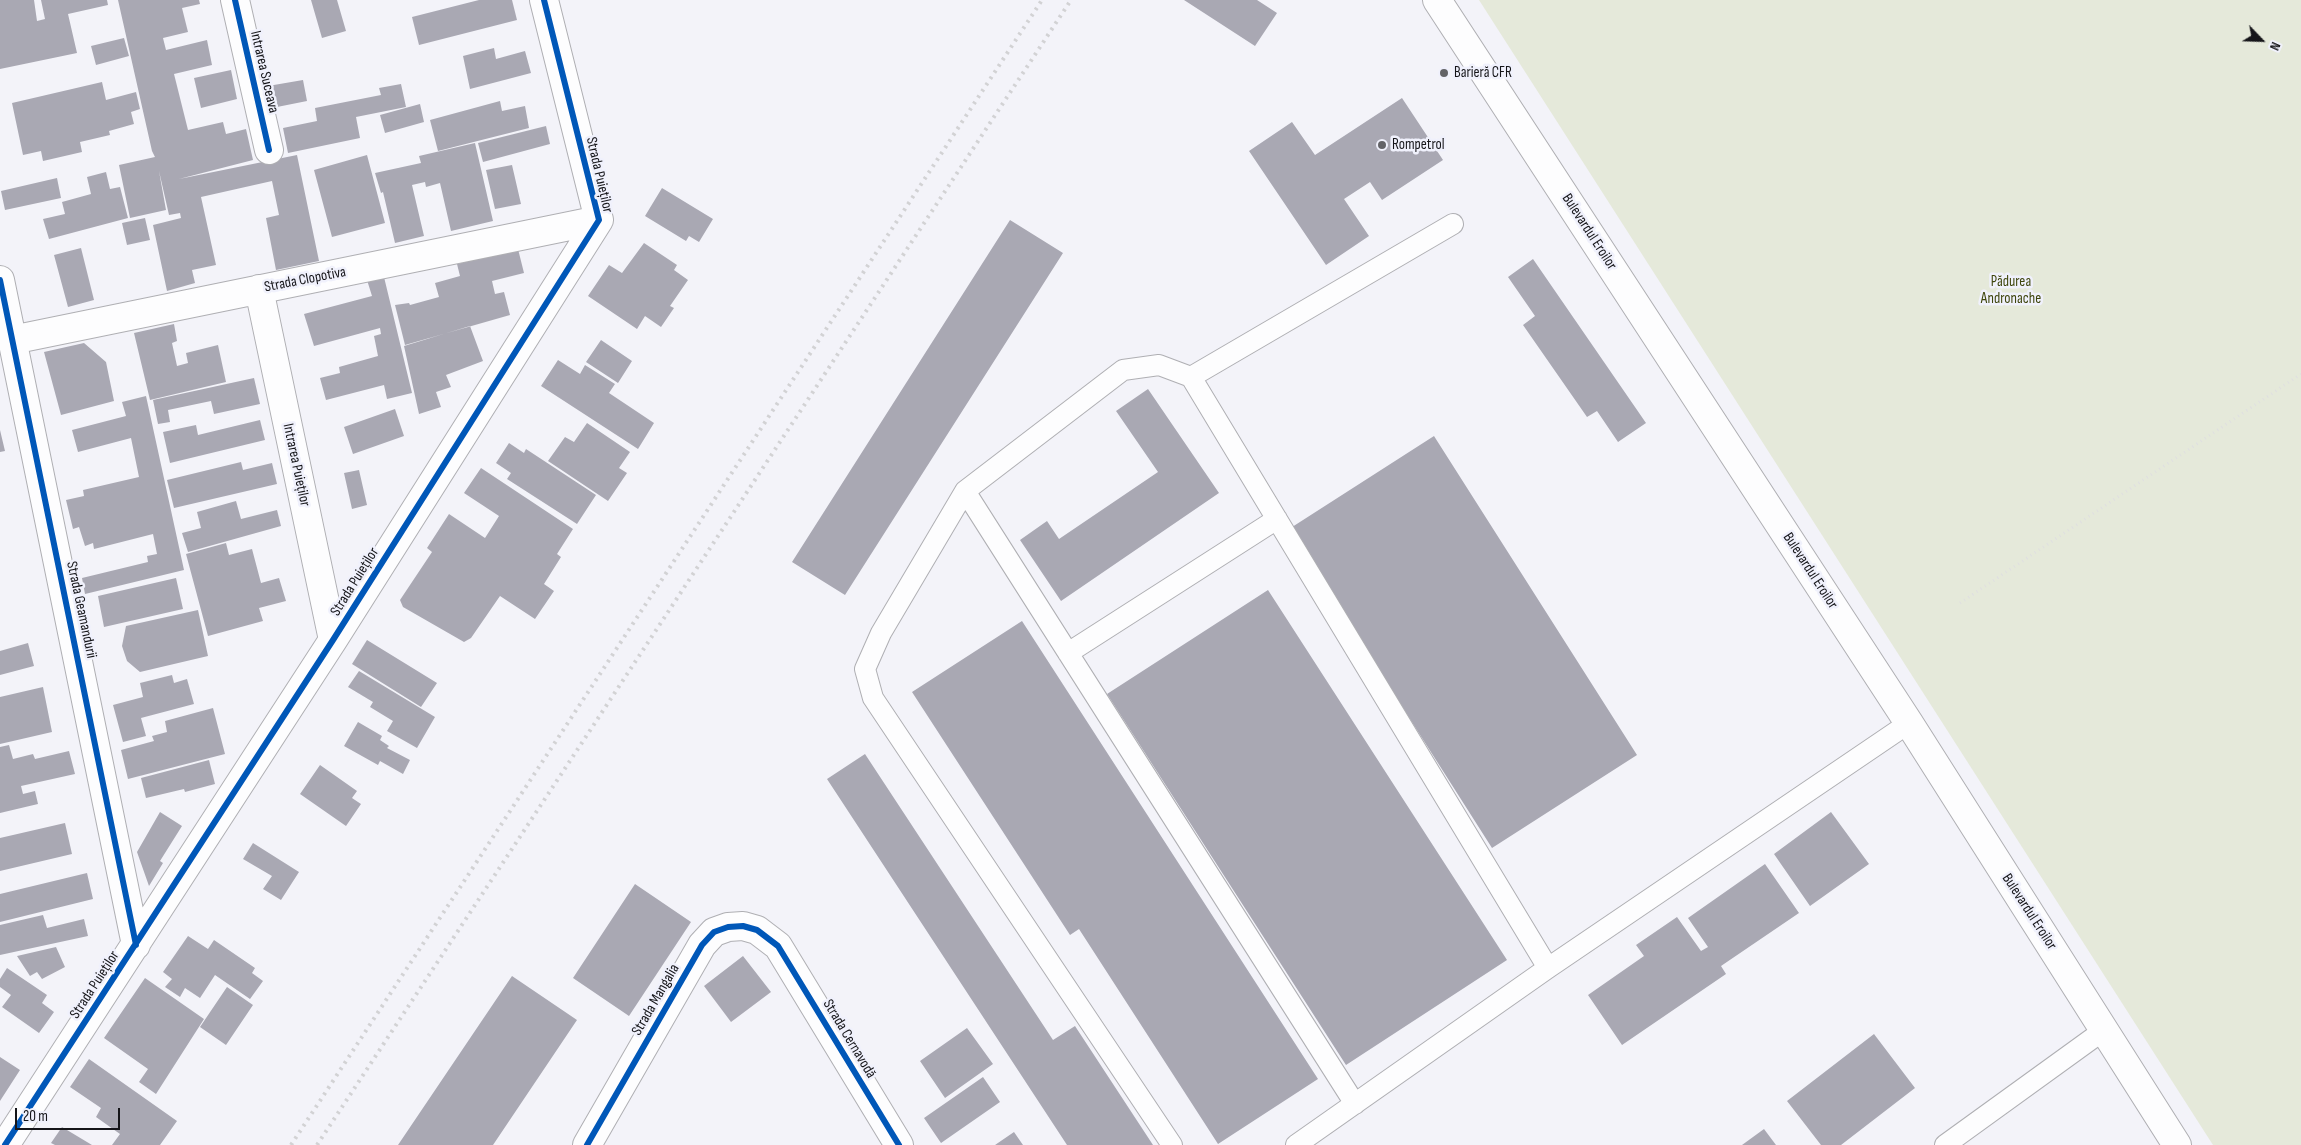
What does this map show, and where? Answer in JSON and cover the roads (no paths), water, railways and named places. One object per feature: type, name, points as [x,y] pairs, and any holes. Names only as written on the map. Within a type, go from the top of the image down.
[{"type":"street","name":"Intrarea Suceava","points":[[235,0],[269,150]]},
{"type":"street","name":"Strada Puieților","points":[[5,1145],[333,640],[599,220],[544,0]]},
{"type":"street","name":"Bulevardul Eroilor","points":[[1438,0],[1909,723],[2178,1145]]},
{"type":"street","name":"Strada Clopotiva","points":[[12,340],[599,220]]},
{"type":"street","name":"Strada Geamandurii","points":[[0,280],[136,945]]},
{"type":"street","name":"Intrarea Puieților","points":[[259,289],[333,640]]},
{"type":"street","name":"Strada Mangalia","points":[[587,1145],[702,945],[714,932],[728,927],[743,926],[757,930],[778,946]]},
{"type":"street","name":"Strada Cernavodă","points":[[778,946],[899,1145]]},
{"type":"lane","points":[[1191,377],[1453,224]]},
{"type":"lane","points":[[1172,1145],[873,698],[865,669],[877,642],[965,491],[1123,370],[1159,365],[1191,377],[1548,968]]},
{"type":"lane","points":[[965,491],[1355,1104]]},
{"type":"lane","points":[[1068,653],[1277,519]]},
{"type":"lane","points":[[1296,1145],[1548,968],[1909,723]]},
{"type":"lane","points":[[1945,1145],[2104,1030]]},
{"type":"railway","points":[[291,1145],[1042,0]]},
{"type":"railway","points":[[317,1145],[1071,0]]},
{"type":"place","name":"Barieră CFR","points":[[1444,73]]},
{"type":"place","name":"Rompetrol","points":[[1382,145]]},
{"type":"park label","name":"Pădurea Andronache","points":[[2011,290]]}]
